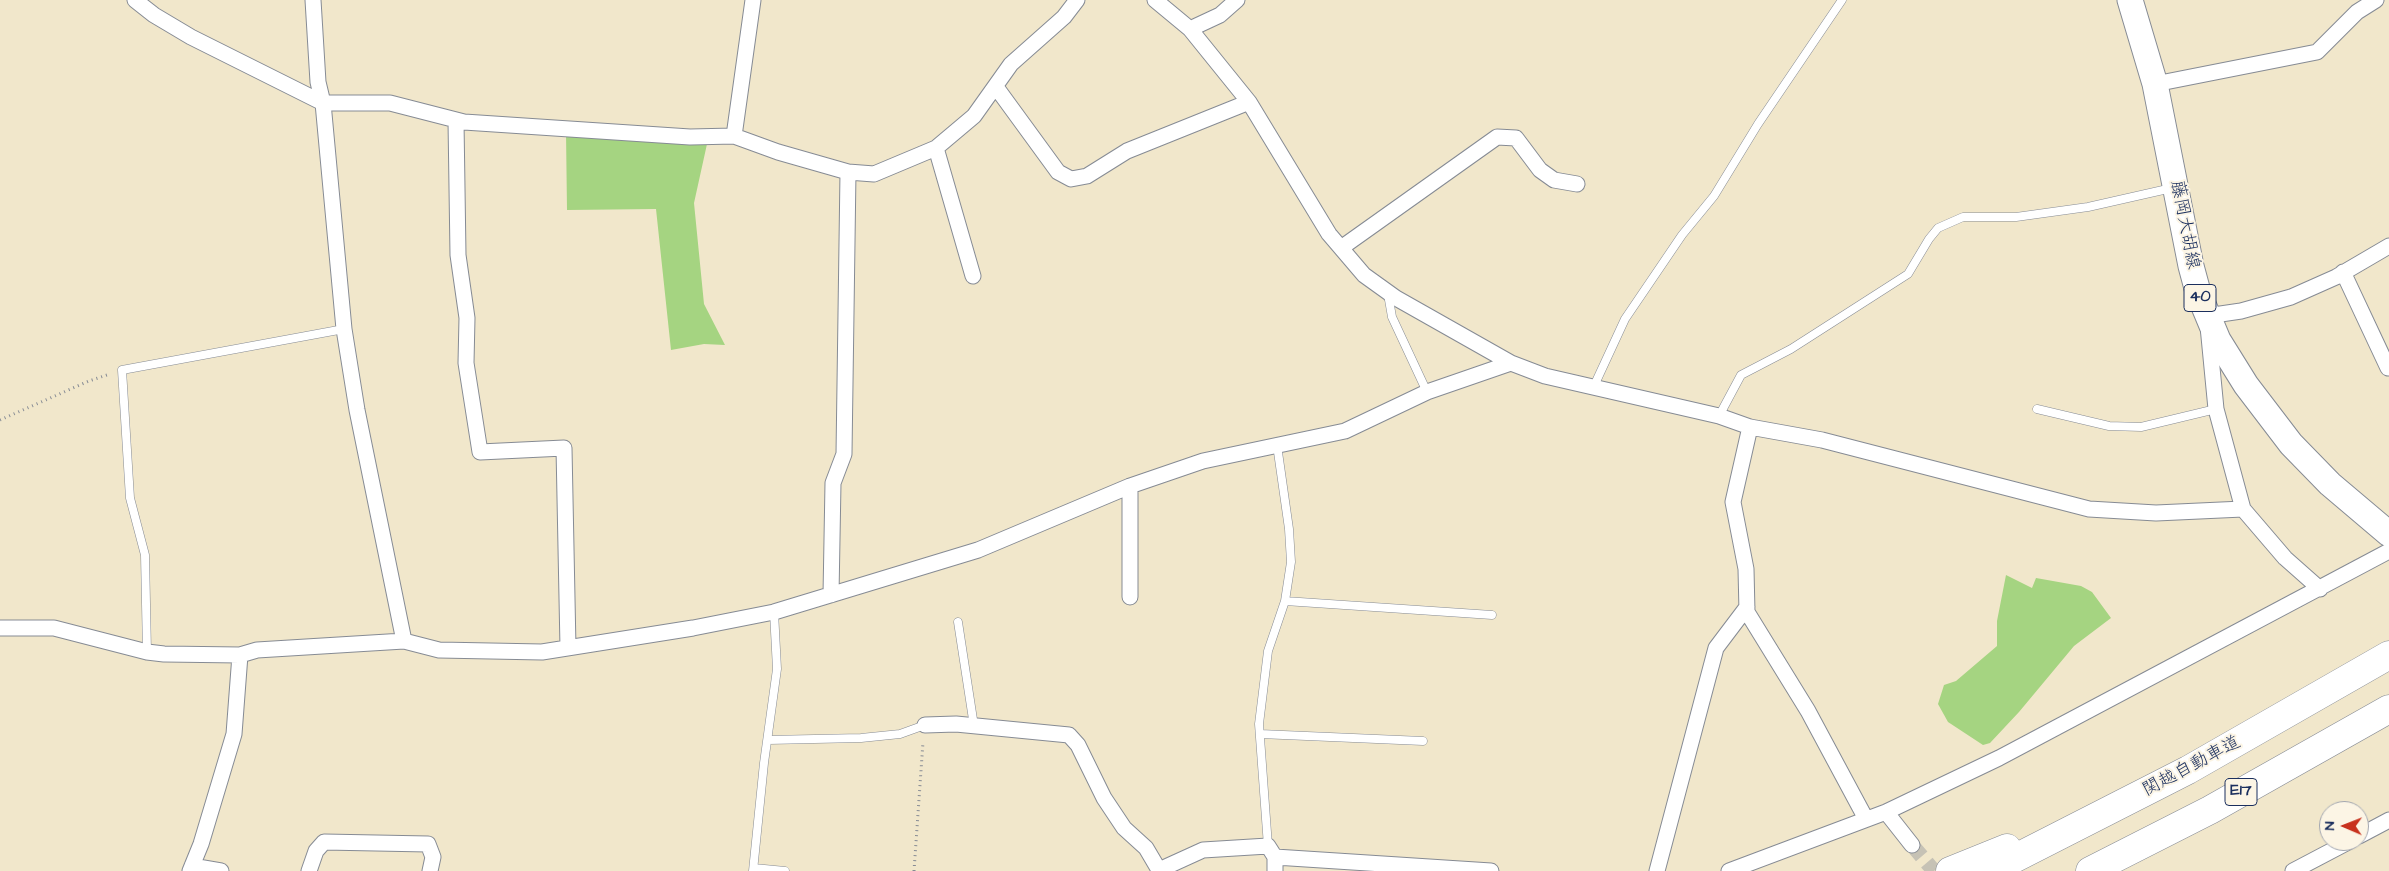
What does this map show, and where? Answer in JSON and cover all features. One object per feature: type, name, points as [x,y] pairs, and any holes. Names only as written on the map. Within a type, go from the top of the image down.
[{"type":"highway","name":"関越自動車道","points":[[1990,871],[2188,770],[2389,655]]},
{"type":"highway","name":"E17","points":[[2090,871],[2210,810],[2389,709]]},
{"type":"highway","points":[[2121,871],[2332,760],[2389,726]]},
{"type":"highway","points":[[1950,871],[2188,770]]},
{"type":"main road","name":"藤岡大胡線","points":[[2130,0],[2156,84],[2191,266],[2207,316],[2218,340],[2277,428],[2309,464],[2389,534]]},
{"type":"street","points":[[136,0],[154,15],[191,37],[323,103],[390,104],[456,121],[690,137],[734,136],[778,152],[848,172],[874,174],[936,148],[974,116],[1011,64],[1064,17],[1077,0]]},
{"type":"street","points":[[313,0],[318,82],[323,103],[344,329],[357,410],[404,641]]},
{"type":"street","points":[[734,136],[753,0]]},
{"type":"street","points":[[1155,0],[1190,29],[1249,102],[1329,234],[1364,276],[1387,292],[1511,363],[1545,376],[1719,416],[1750,427],[1822,440],[2089,509],[2156,514],[2243,509]]},
{"type":"street","points":[[1190,29],[1220,15],[1237,0]]},
{"type":"street","points":[[2156,84],[2317,52],[2357,12],[2376,0]]},
{"type":"street","points":[[996,87],[1058,172],[1071,179],[1087,176],[1127,151],[1249,102]]},
{"type":"street","points":[[456,121],[458,255],[467,318],[466,363],[480,452],[564,448],[568,648]]},
{"type":"street","points":[[1341,248],[1496,137],[1516,138],[1540,170],[1554,180],[1577,184]]},
{"type":"street","points":[[936,148],[973,276]]},
{"type":"street","points":[[831,595],[833,483],[844,454],[848,172]]},
{"type":"street","points":[[2320,589],[2285,558],[2243,509],[2216,409],[2207,316],[2241,311],[2291,297],[2343,272],[2389,246]]},
{"type":"street","points":[[2343,272],[2388,368]]},
{"type":"street","points":[[0,628],[54,628],[147,652],[240,655],[257,650],[404,641],[439,650],[542,652],[774,612],[978,550],[1130,486],[1203,461],[1345,431],[1427,392],[1511,363]]},
{"type":"street","points":[[1750,427],[1733,502],[1746,569],[1747,612],[1808,712],[1866,819]]},
{"type":"street","points":[[1130,486],[1130,597]]},
{"type":"street","points":[[1729,871],[1886,812],[1999,758],[2389,551]]},
{"type":"street","points":[[1657,871],[1716,648],[1747,607]]},
{"type":"street","points":[[221,871],[191,869],[234,734],[240,655]]},
{"type":"street","points":[[925,725],[974,726],[1068,735],[1078,744],[1104,798],[1124,828],[1146,848],[1157,870],[1203,850],[1273,858],[1491,871]]},
{"type":"street","points":[[1886,812],[1912,845]]},
{"type":"street","points":[[2369,831],[2389,820]]},
{"type":"street","points":[[309,871],[316,851],[324,842],[428,844],[433,857],[430,871]]},
{"type":"street","points":[[2293,871],[2331,851]]},
{"type":"lane","points":[[1594,386],[1626,319],[1682,235],[1714,196],[1758,124],[1842,0]]},
{"type":"lane","points":[[1719,416],[1741,374],[1791,349],[1908,274],[1929,239],[1938,228],[1963,217],[2016,217],[2088,207],[2176,188]]},
{"type":"lane","points":[[1387,292],[1392,317],[1427,392]]},
{"type":"lane","points":[[147,652],[145,554],[130,498],[122,370],[344,329]]},
{"type":"lane","points":[[2037,409],[2109,426],[2141,427],[2216,409]]},
{"type":"lane","points":[[1273,858],[1259,724],[1268,650],[1285,602],[1291,562],[1289,529],[1277,445]]},
{"type":"lane","points":[[1285,602],[1492,615]]},
{"type":"lane","points":[[774,612],[777,669],[764,764],[753,870],[785,871]]},
{"type":"lane","points":[[958,622],[974,726]]},
{"type":"lane","points":[[768,740],[860,738],[900,734],[925,725]]},
{"type":"lane","points":[[1260,734],[1423,742]]},
{"type":"path","points":[[0,420],[88,381],[122,370]]},
{"type":"path","points":[[914,871],[925,725]]},
{"type":"green space","points":[[566,132],[707,144],[694,203],[704,304],[725,345],[704,344],[671,350],[656,209],[567,210]]},
{"type":"green space","points":[[2006,575],[2032,588],[2036,578],[2081,586],[2092,592],[2111,618],[2074,646],[2019,712],[1990,743],[1983,745],[1948,722],[1938,704],[1944,685],[1956,681],[1997,646],[1997,621]]},
{"type":"tunnel","points":[[1912,845],[1934,871]]}]
